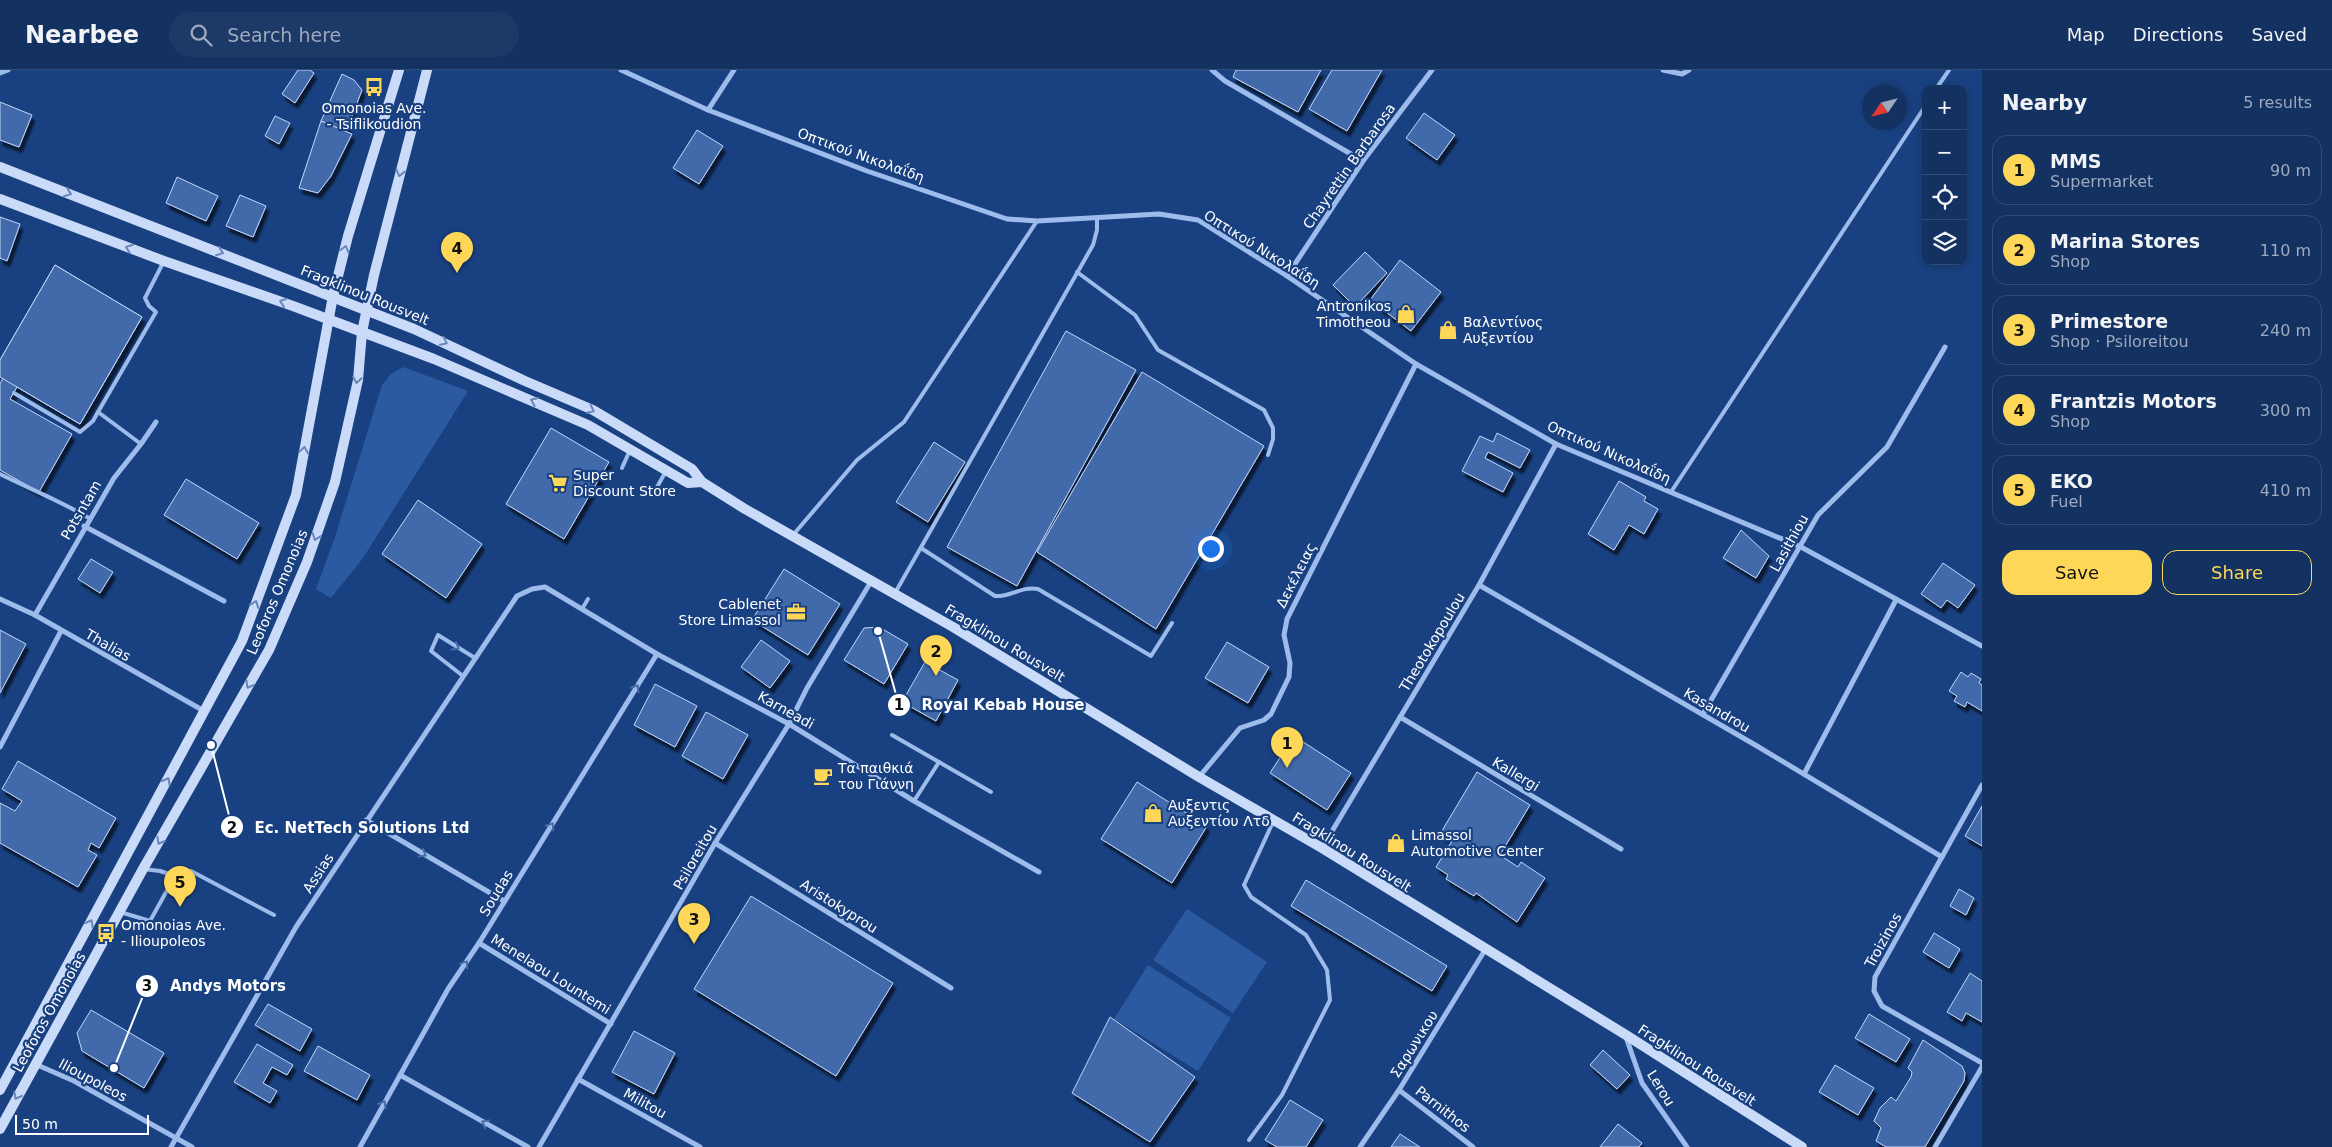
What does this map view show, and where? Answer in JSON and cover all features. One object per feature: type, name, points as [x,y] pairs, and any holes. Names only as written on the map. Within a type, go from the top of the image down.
[{"type":"main road","name":"Leoforos Omonoias","points":[[0,1090],[242,641],[296,494],[333,296],[348,236],[399,70]]},
{"type":"main road","name":"Leoforos Omonoias","points":[[0,1129],[143,870],[269,650],[307,562],[336,482],[358,380],[362,332],[427,70]]},
{"type":"main road","name":"Fragklinou Rousvelt","points":[[0,167],[422,332],[525,382],[593,410],[692,469],[702,482],[792,536],[872,579],[1199,777],[1322,848],[1626,1035],[1802,1147]]},
{"type":"main road","name":"Fragklinou Rousvelt","points":[[0,199],[434,359],[588,425],[688,483],[702,482]]},
{"type":"street","points":[[0,73],[8,70]]},
{"type":"street","name":"Οπτικού Νικολαΐδη","points":[[621,70],[708,110],[867,171],[1007,219],[1037,221],[1159,214],[1198,220],[1287,276],[1416,364],[1556,444],[1801,547],[1982,646]]},
{"type":"street","points":[[708,110],[734,70]]},
{"type":"street","points":[[1212,70],[1225,81],[1363,161]]},
{"type":"street","name":"Chayrettin Barbarosa","points":[[1287,276],[1363,161],[1432,70]]},
{"type":"street","points":[[1663,70],[1682,74],[1689,70]]},
{"type":"street","name":"Lasithiou","points":[[1703,714],[1818,515],[1887,447],[1945,347]]},
{"type":"street","name":"Δεκέλειας","points":[[1199,777],[1240,728],[1264,720],[1271,714],[1289,677],[1290,663],[1284,635],[1287,619],[1416,364]]},
{"type":"street","name":"Potsntam","points":[[35,616],[84,526],[114,478],[156,422]]},
{"type":"street","name":"Theotokopoulou","points":[[1322,848],[1479,585],[1556,444]]},
{"type":"street","points":[[84,526],[224,601]]},
{"type":"street","name":"Psiloreitou","points":[[539,1147],[715,843],[789,724],[807,688],[872,579]]},
{"type":"street","name":"Kasandrou","points":[[1479,585],[1703,714],[1942,857]]},
{"type":"street","name":"Karneadi","points":[[517,596],[532,589],[545,587],[657,654],[789,724],[914,801],[1039,872]]},
{"type":"street","name":"Assias","points":[[170,1147],[296,927],[517,596]]},
{"type":"street","name":"Thalias","points":[[0,599],[35,616],[204,711]]},
{"type":"street","points":[[1804,774],[1896,600]]},
{"type":"street","points":[[0,746],[61,631]]},
{"type":"street","name":"Soudas","points":[[360,1147],[448,989],[657,654]]},
{"type":"street","name":"Kallergi","points":[[1400,717],[1620,849]]},
{"type":"street","name":"Troizinos","points":[[1982,785],[1875,977],[1874,991],[1882,1006],[1982,1063]]},
{"type":"street","points":[[366,820],[504,901]]},
{"type":"street","name":"Aristokyprou","points":[[715,843],[951,988]]},
{"type":"street","name":"Menelaou Lountemi","points":[[479,942],[611,1024]]},
{"type":"street","name":"Σαρωνικου","points":[[1360,1147],[1399,1090],[1485,950]]},
{"type":"street","name":"Lerou","points":[[1626,1035],[1642,1083],[1687,1147]]},
{"type":"street","name":"Ilioupoleos","points":[[35,1063],[74,1081],[192,1147]]},
{"type":"street","points":[[1935,1147],[1982,1067]]},
{"type":"street","points":[[400,1075],[528,1147]]},
{"type":"street","name":"Militou","points":[[578,1078],[700,1147]]},
{"type":"street","name":"Parnithos","points":[[1399,1090],[1473,1147]]},
{"type":"lane","points":[[1939,85],[1949,70]]},
{"type":"lane","points":[[1671,492],[1922,111]]},
{"type":"lane","points":[[895,593],[1093,245],[1097,230],[1097,218]]},
{"type":"lane","points":[[792,536],[857,460],[904,422],[1037,221]]},
{"type":"lane","points":[[14,393],[80,432],[93,421],[156,312],[149,306],[145,298],[164,261]]},
{"type":"lane","points":[[1077,272],[1135,315],[1158,350],[1264,410],[1273,428],[1273,439],[1268,455]]},
{"type":"lane","points":[[98,412],[141,444]]},
{"type":"lane","points":[[622,468],[630,449]]},
{"type":"lane","points":[[656,489],[666,471]]},
{"type":"lane","points":[[0,474],[44,497],[66,504],[89,518]]},
{"type":"lane","points":[[921,548],[995,596],[1003,597],[1028,587],[1038,589],[1151,656],[1172,623]]},
{"type":"lane","points":[[582,610],[588,599]]},
{"type":"lane","points":[[463,676],[431,650],[438,635],[475,658]]},
{"type":"lane","points":[[892,735],[991,792]]},
{"type":"lane","points":[[914,801],[939,762]]},
{"type":"lane","points":[[1249,1140],[1282,1095],[1330,1000],[1327,970],[1306,935],[1251,897],[1244,885],[1274,820]]},
{"type":"lane","points":[[143,870],[160,871],[175,876],[191,871],[274,915]]},
{"type":"lane","points":[[120,912],[150,921],[175,876]]},
{"type":"shaded area","points":[[403,367],[468,391],[363,558],[331,598],[316,589],[335,537],[382,385],[391,374]]},
{"type":"shaded area","points":[[1187,909],[1267,962],[1233,1013],[1153,960]]},
{"type":"shaded area","points":[[1148,965],[1231,1018],[1198,1071],[1114,1019]]},
{"type":"building","points":[[298,70],[310,70],[314,73],[295,103],[282,94]]},
{"type":"building","points":[[1236,70],[1321,70],[1298,112],[1233,77]]},
{"type":"building","points":[[1332,70],[1382,70],[1347,131],[1309,109]]},
{"type":"building","points":[[342,74],[354,80],[362,90],[346,132],[321,121]]},
{"type":"building","points":[[0,102],[32,115],[19,147],[0,140]]},
{"type":"building","points":[[1424,113],[1455,135],[1437,160],[1406,138]]},
{"type":"building","points":[[275,116],[290,123],[279,144],[265,136]]},
{"type":"building","points":[[321,121],[352,134],[331,176],[318,193],[299,188]]},
{"type":"building","points":[[697,130],[723,146],[699,184],[673,168]]},
{"type":"building","points":[[177,177],[218,196],[206,221],[166,203]]},
{"type":"building","points":[[240,195],[266,206],[253,237],[226,226]]},
{"type":"building","points":[[0,217],[20,224],[7,261],[0,258]]},
{"type":"building","points":[[1365,252],[1387,273],[1355,307],[1333,285]]},
{"type":"building","points":[[1400,260],[1441,292],[1411,331],[1370,300]]},
{"type":"building","points":[[55,265],[142,317],[80,424],[17,387],[10,399],[72,434],[39,492],[0,470],[0,384],[3,378],[0,376],[0,360]]},
{"type":"building","points":[[55,265],[142,317],[80,424],[0,377],[0,360]]},
{"type":"building","points":[[1066,331],[1136,370],[1017,586],[947,547]]},
{"type":"building","points":[[1142,372],[1264,446],[1156,629],[1037,552]]},
{"type":"building","name":"Super Discount Store","points":[[551,428],[609,462],[564,539],[506,504]]},
{"type":"building","points":[[1497,433],[1530,450],[1520,468],[1488,452],[1485,458],[1513,473],[1503,492],[1462,471],[1480,436],[1493,442]]},
{"type":"building","points":[[934,442],[965,462],[928,522],[896,502]]},
{"type":"building","points":[[186,479],[259,523],[237,559],[164,515]]},
{"type":"building","points":[[1619,481],[1646,497],[1644,501],[1658,509],[1644,534],[1629,525],[1614,550],[1588,534]]},
{"type":"building","points":[[418,500],[482,544],[446,598],[382,554]]},
{"type":"building","points":[[1741,530],[1769,556],[1756,578],[1723,558]]},
{"type":"building","points":[[91,559],[113,572],[100,593],[78,579]]},
{"type":"building","points":[[1943,563],[1975,585],[1958,608],[1947,600],[1941,608],[1921,594]]},
{"type":"building","name":"Cablenet Store Limassol","points":[[784,569],[840,604],[808,655],[752,620]]},
{"type":"building","points":[[879,627],[908,644],[884,684],[844,660],[864,628]]},
{"type":"building","points":[[0,630],[26,644],[0,693]]},
{"type":"building","points":[[761,640],[790,661],[770,688],[741,667]]},
{"type":"building","points":[[1227,642],[1269,667],[1248,703],[1205,678]]},
{"type":"building","points":[[925,662],[958,680],[936,721],[902,702]]},
{"type":"building","points":[[1961,672],[1968,677],[1971,673],[1981,679],[1979,683],[1982,685],[1982,711],[1967,702],[1965,707],[1954,701],[1957,696],[1949,691]]},
{"type":"building","points":[[655,684],[697,706],[675,747],[634,725]]},
{"type":"building","points":[[706,712],[748,735],[723,779],[682,756]]},
{"type":"building","points":[[1294,736],[1351,773],[1327,810],[1270,773]]},
{"type":"building","points":[[18,761],[116,818],[99,848],[91,843],[88,850],[97,855],[78,887],[0,843],[0,803],[15,811],[22,801],[2,789]]},
{"type":"building","points":[[1477,772],[1530,805],[1500,855],[1518,867],[1521,862],[1545,878],[1517,922],[1476,893],[1474,896],[1446,879],[1448,875],[1436,867],[1452,841],[1440,834]]},
{"type":"building","points":[[1137,782],[1207,826],[1172,883],[1101,839]]},
{"type":"building","points":[[1982,806],[1982,846],[1965,836]]},
{"type":"building","points":[[1306,880],[1447,966],[1432,991],[1291,906]]},
{"type":"building","points":[[1959,889],[1974,898],[1966,915],[1950,906]]},
{"type":"building","points":[[751,896],[893,983],[836,1076],[694,989]]},
{"type":"building","points":[[1934,933],[1960,949],[1949,968],[1923,952]]},
{"type":"building","points":[[1970,973],[1982,981],[1982,1022],[1966,1013],[1962,1021],[1947,1012]]},
{"type":"building","points":[[268,1004],[312,1029],[300,1051],[255,1025]]},
{"type":"building","points":[[91,1010],[164,1053],[144,1088],[82,1051],[77,1033]]},
{"type":"building","points":[[1869,1014],[1910,1039],[1896,1062],[1855,1038]]},
{"type":"building","points":[[1110,1017],[1195,1077],[1150,1142],[1072,1093]]},
{"type":"building","points":[[634,1031],[675,1053],[654,1094],[612,1072]]},
{"type":"building","points":[[1923,1040],[1962,1066],[1965,1073],[1964,1081],[1925,1147],[1886,1147],[1876,1141],[1881,1128],[1874,1121],[1880,1108],[1891,1097],[1896,1101],[1911,1077],[1912,1072],[1908,1068]]},
{"type":"building","points":[[257,1044],[293,1065],[287,1075],[272,1067],[263,1083],[277,1091],[270,1103],[234,1082]]},
{"type":"building","points":[[318,1046],[370,1075],[357,1100],[304,1071]]},
{"type":"building","points":[[1603,1050],[1630,1075],[1617,1089],[1590,1065]]},
{"type":"building","points":[[1835,1065],[1874,1088],[1858,1115],[1819,1092]]},
{"type":"building","points":[[1290,1100],[1323,1120],[1306,1147],[1277,1147],[1265,1140]]},
{"type":"building","points":[[1618,1124],[1642,1143],[1639,1147],[1600,1147]]},
{"type":"building","points":[[1400,1134],[1420,1147],[1391,1147]]},
{"type":"place","name":"Omonoias Ave. - Tsiflikoudion","points":[[374,87]]},
{"type":"place","name":"Frantzis Motors","points":[[457,273]]},
{"type":"place","name":"Antronikos Timotheou","points":[[1406,314]]},
{"type":"place","name":"Βαλεντίνος Αυξεντίου","points":[[1448,330]]},
{"type":"place","name":"Super Discount Store","points":[[558,483]]},
{"type":"place","name":"Cablenet Store Limassol","points":[[796,612]]},
{"type":"place","name":"Royal Kebab House","points":[[878,631]]},
{"type":"place","name":"Marina Stores","points":[[936,676]]},
{"type":"place","name":"Ec. NetTech Solutions Ltd","points":[[211,745]]},
{"type":"place","name":"MMS","points":[[1287,768]]},
{"type":"place","name":"Τα παιθκιά του Γιάννη","points":[[823,776]]},
{"type":"place","name":"Αυξεντις Αυξεντίου Λτδ","points":[[1153,813]]},
{"type":"place","name":"Limassol Automotive Center","points":[[1396,843]]},
{"type":"place","name":"EKO","points":[[180,907]]},
{"type":"place","name":"Omonoias Ave. - Ilioupoleos","points":[[106,933]]},
{"type":"place","name":"Primestore","points":[[694,944]]},
{"type":"place","name":"Andys Motors","points":[[114,1068]]}]
